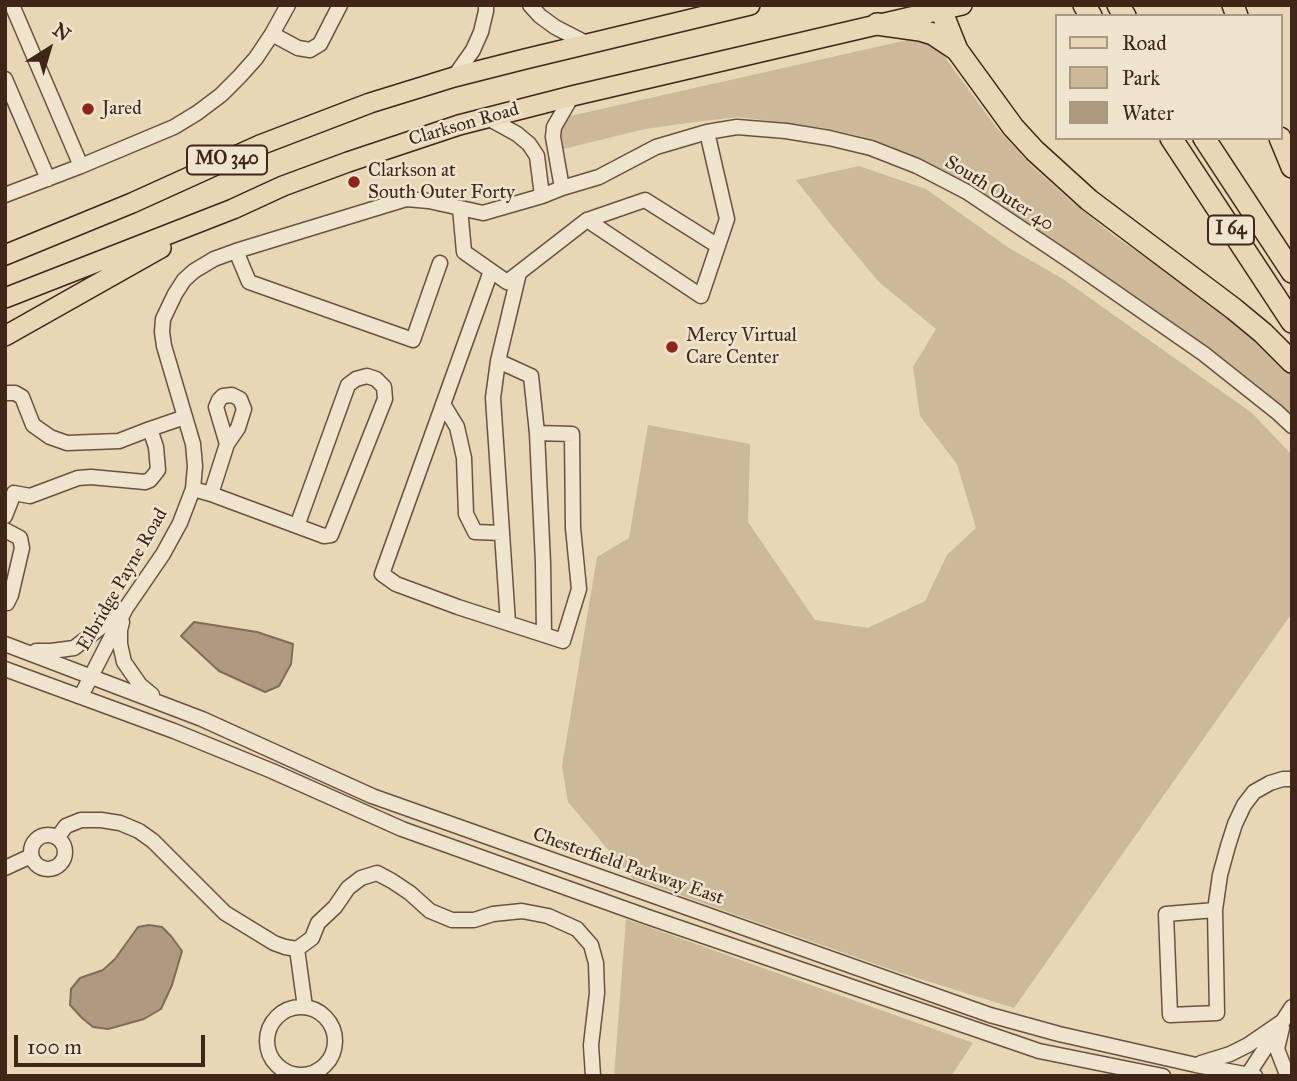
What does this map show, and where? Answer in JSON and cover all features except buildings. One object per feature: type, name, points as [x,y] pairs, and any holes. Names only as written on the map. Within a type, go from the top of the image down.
[{"type":"highway","points":[[940,8],[957,50],[1006,119],[1035,152],[1090,200],[1263,332],[1292,362]]},
{"type":"highway","points":[[877,24],[933,34],[957,50]]},
{"type":"highway","name":"I 64","points":[[1172,140],[1292,321]]},
{"type":"highway","name":"I 64","points":[[1205,140],[1292,272]]},
{"type":"highway","points":[[1281,140],[1292,167]]},
{"type":"main road","name":"MO 340","points":[[5,255],[85,223],[260,145],[370,103],[454,77],[750,5]]},
{"type":"main road","name":"MO 340","points":[[940,8],[962,5]]},
{"type":"main road","name":"Clarkson Road","points":[[5,298],[233,209],[283,186],[412,139],[486,117],[940,8]]},
{"type":"main road","points":[[5,336],[233,209]]},
{"type":"street","points":[[12,5],[81,166]]},
{"type":"street","points":[[5,195],[174,127],[197,113],[221,95],[256,58],[288,5]]},
{"type":"street","points":[[272,34],[298,48],[310,50],[320,44],[340,5]]},
{"type":"street","points":[[454,77],[473,50],[481,32],[486,5]]},
{"type":"street","points":[[530,5],[555,27],[587,44]]},
{"type":"street","points":[[5,79],[48,179]]},
{"type":"street","points":[[562,188],[553,137],[554,127],[572,96]]},
{"type":"street","points":[[486,117],[529,144],[537,156],[542,196]]},
{"type":"street","name":"South Outer 40","points":[[542,196],[599,177],[656,147],[707,132],[737,127],[786,131],[872,148],[917,166],[957,187],[1070,261],[1204,354],[1292,426]]},
{"type":"street","points":[[587,220],[701,296],[727,219],[707,132]]},
{"type":"street","name":"Elbridge Payne Road","points":[[81,696],[126,608],[163,554],[180,523],[193,489],[193,444],[164,346],[163,319],[184,280],[214,259],[406,199],[429,201],[483,213],[542,196]]},
{"type":"street","points":[[460,208],[464,252],[507,282],[587,220],[646,200],[718,246]]},
{"type":"street","points":[[236,251],[249,282],[413,340],[440,263]]},
{"type":"street","points":[[491,271],[382,574],[396,584],[563,640],[579,589],[573,528],[572,434],[537,433]]},
{"type":"street","points":[[508,623],[493,398],[498,360],[519,273]]},
{"type":"street","points":[[498,360],[531,376],[537,433],[544,634]]},
{"type":"street","points":[[193,489],[211,494],[296,526],[324,536],[331,535],[385,399],[384,387],[376,379],[367,376],[348,385],[296,526]]},
{"type":"street","points":[[5,393],[15,393],[22,397],[33,425],[50,437],[67,443],[119,441],[185,417]]},
{"type":"street","points":[[443,404],[457,427],[464,458],[466,514],[475,531],[502,533]]},
{"type":"street","points":[[5,516],[9,491],[30,496],[78,478],[145,482],[150,480],[158,470],[156,447],[150,429]]},
{"type":"street","points":[[211,494],[227,444]]},
{"type":"street","points":[[5,530],[20,538],[22,548],[11,595],[5,603]]},
{"type":"street","points":[[26,651],[74,648],[126,608]]},
{"type":"street","points":[[126,608],[120,630],[124,662],[139,685],[161,703]]},
{"type":"street","name":"Chesterfield Parkway East","points":[[5,644],[202,719],[372,796],[965,1006],[1059,1034],[1250,1075]]},
{"type":"street","name":"Chesterfield Parkway East","points":[[5,669],[174,731],[402,829],[648,917],[1039,1051],[1163,1076]]},
{"type":"street","points":[[1215,910],[1166,914],[1170,1015],[1217,1013],[1215,910],[1228,845],[1244,805],[1254,792],[1270,783],[1292,779]]},
{"type":"street","points":[[57,838],[66,826],[81,820],[120,823],[139,831],[153,841],[225,913],[274,943],[297,949],[312,938],[318,922],[335,907],[348,888],[361,878],[377,873],[410,893],[430,911],[452,920],[474,920],[493,914],[522,911],[548,916],[577,929],[591,945],[596,963],[597,993],[591,1045],[593,1076]]},
{"type":"street","points":[[46,835],[61,841],[65,852],[62,862],[53,868],[42,868],[32,856],[33,845],[46,835]]},
{"type":"street","points":[[5,868],[32,856]]},
{"type":"street","points":[[297,949],[305,1007]]},
{"type":"street","points":[[293,1007],[305,1007],[324,1015],[334,1033],[335,1045],[328,1062],[321,1069],[301,1075],[286,1072],[276,1065],[266,1044],[268,1030],[282,1012],[293,1007]]},
{"type":"street","points":[[1250,1075],[1292,1007]]},
{"type":"street","points":[[1196,1065],[1248,1045],[1283,1021]]},
{"type":"street","points":[[1283,1021],[1277,1049],[1290,1076]]},
{"type":"green space","points":[[912,39],[928,42],[942,53],[996,127],[1031,165],[1071,201],[1113,235],[1214,304],[1254,337],[1292,376],[1292,416],[1218,354],[977,190],[920,160],[864,137],[824,128],[739,117],[645,129],[563,149],[556,143],[557,119]]},
{"type":"green space","points":[[859,166],[926,189],[1009,248],[1063,279],[1252,413],[1292,455],[1292,613],[1014,1008],[898,972],[632,878],[568,802],[562,766],[597,557],[629,538],[648,425],[750,444],[748,522],[815,620],[868,628],[925,601],[947,555],[976,528],[957,464],[920,416],[913,367],[936,329],[879,282],[796,180]]},
{"type":"green space","points":[[626,919],[973,1043],[951,1076],[614,1076]]},
{"type":"water","points":[[194,622],[257,632],[293,644],[291,664],[279,686],[265,692],[219,671],[181,636]]},
{"type":"water","points":[[138,927],[162,927],[182,951],[172,985],[161,1009],[144,1019],[108,1029],[93,1027],[70,1005],[71,989],[80,978],[103,970],[115,959]]},
{"type":"place","name":"Jared","points":[[88,109]]},
{"type":"place","name":"Clarkson at South Outer Forty","points":[[354,182]]},
{"type":"place","name":"Mercy Virtual Care Center","points":[[672,347]]}]
